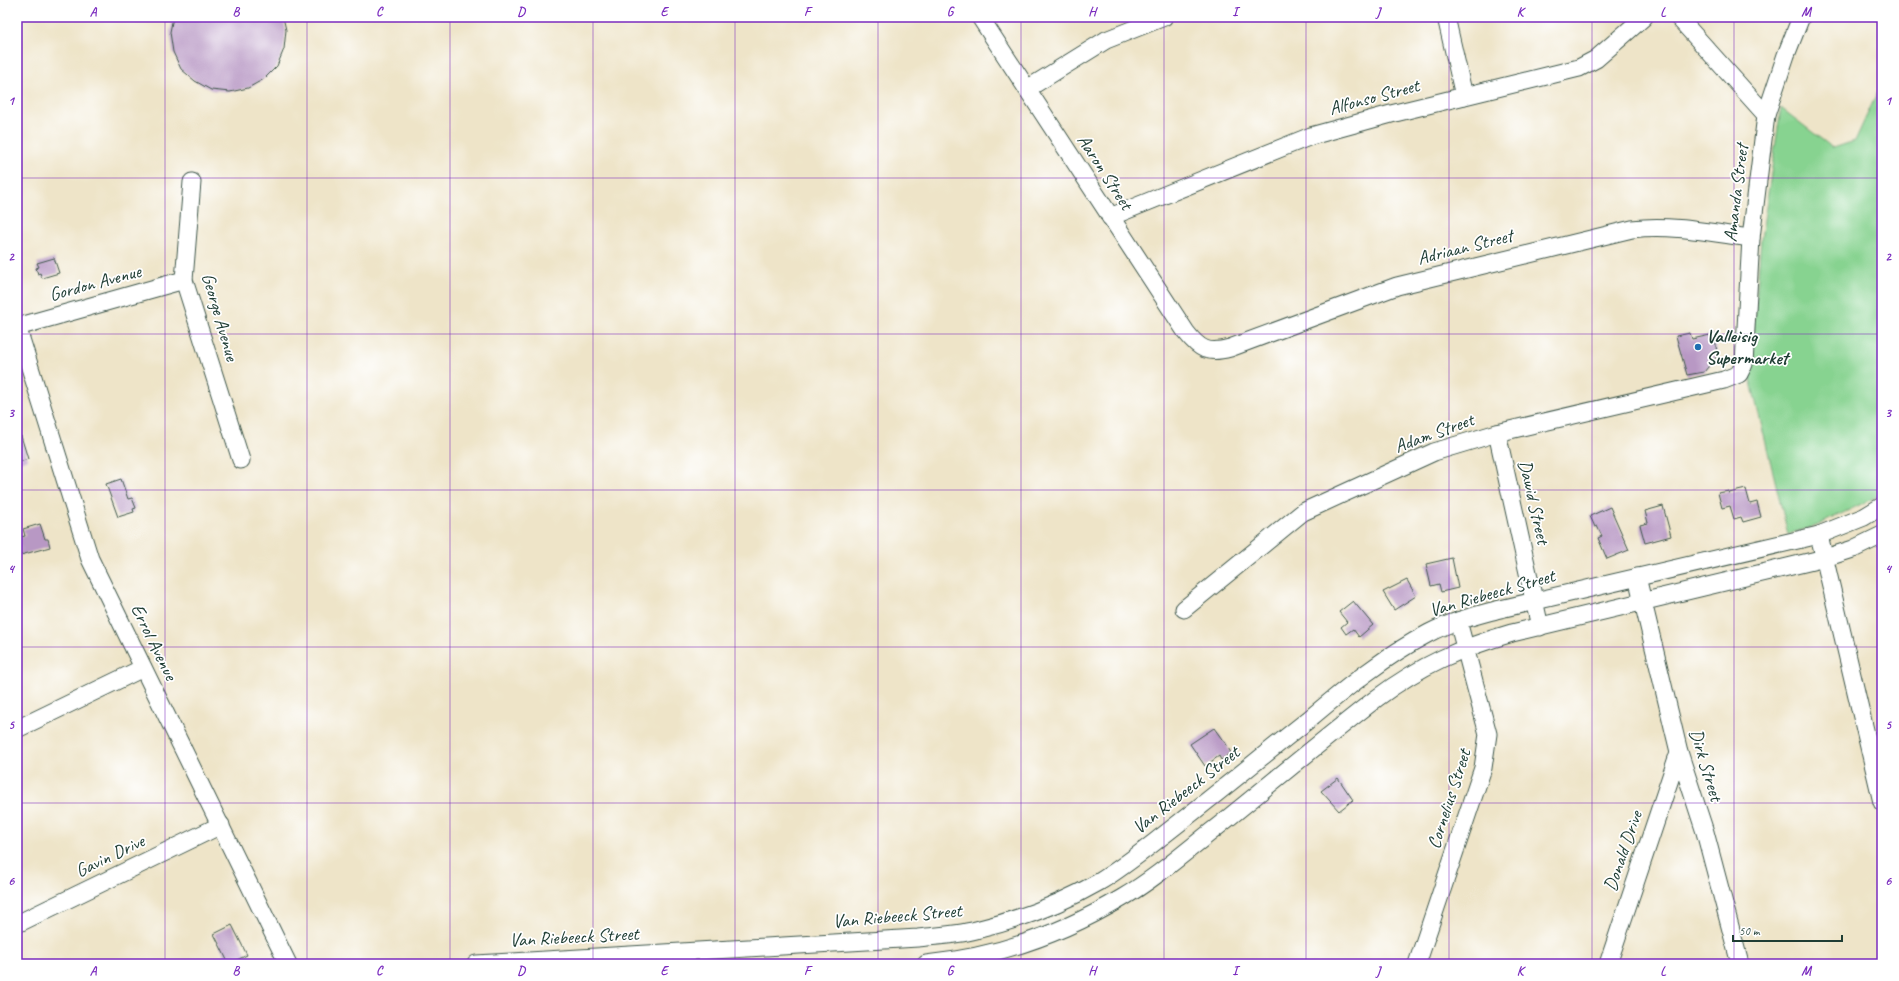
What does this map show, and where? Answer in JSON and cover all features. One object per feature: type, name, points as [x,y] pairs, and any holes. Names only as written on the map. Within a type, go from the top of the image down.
[{"type":"street","name":"Aaron Street","points":[[980,17],[1186,332],[1199,346]]},
{"type":"street","points":[[1027,89],[1106,40],[1164,17]]},
{"type":"street","points":[[1446,17],[1464,96]]},
{"type":"street","name":"Alfonso Street","points":[[1110,217],[1311,136],[1579,68],[1596,59],[1644,17]]},
{"type":"street","points":[[1678,17],[1766,115]]},
{"type":"street","name":"Amanda Street","points":[[1736,376],[1741,372],[1744,364],[1751,238],[1766,115],[1786,55],[1801,17]]},
{"type":"street","name":"George Avenue","points":[[192,182],[184,280],[241,460]]},
{"type":"street","name":"Adriaan Street","points":[[1199,346],[1208,350],[1222,350],[1397,286],[1632,229],[1653,227],[1676,228],[1751,238]]},
{"type":"street","name":"Gordon Avenue","points":[[17,326],[184,280]]},
{"type":"street","name":"Errol Avenue","points":[[17,326],[90,559],[288,964]]},
{"type":"street","name":"Adam Street","points":[[1184,609],[1303,512],[1434,452],[1497,433],[1736,376]]},
{"type":"street","name":"Dawid Street","points":[[1497,433],[1540,626]]},
{"type":"street","name":"Van Riebeeck Street","points":[[476,964],[918,938],[974,931],[1005,922],[1039,910],[1070,896],[1098,882],[1122,867],[1182,821],[1348,687],[1393,654],[1430,632],[1458,621],[1534,600],[1819,535],[1864,517],[1882,506]]},
{"type":"street","points":[[1819,535],[1826,558],[1882,802]]},
{"type":"street","points":[[926,964],[969,958],[1014,947],[1077,923],[1135,890],[1192,848],[1398,682],[1440,658],[1512,633],[1644,603],[1826,558],[1853,549],[1882,535]]},
{"type":"street","name":"Dirk Street","points":[[1637,577],[1679,752],[1707,839],[1740,964]]},
{"type":"street","name":"Cornelius Street","points":[[1417,964],[1487,753],[1488,734],[1458,621]]},
{"type":"street","points":[[17,729],[143,668]]},
{"type":"street","name":"Donald Drive","points":[[1608,964],[1679,752]]},
{"type":"street","name":"Gavin Drive","points":[[17,924],[220,825]]},
{"type":"street","points":[[1005,922],[1014,947]]},
{"type":"green space","points":[[1882,82],[1882,494],[1816,526],[1788,534],[1750,378],[1761,239],[1781,108],[1833,148],[1855,141]]},
{"type":"building","points":[[173,17],[283,17],[286,30],[284,49],[277,66],[264,79],[248,88],[230,92],[211,90],[195,81],[181,69],[173,52],[170,32]]},
{"type":"building","points":[[54,258],[59,273],[42,278],[40,273],[38,274],[36,268],[39,267],[37,263]]},
{"type":"building","name":"Valleisig Supermarket","points":[[1690,333],[1692,339],[1715,334],[1717,356],[1704,372],[1687,375],[1676,336]]},
{"type":"building","points":[[21,436],[28,459],[17,463],[17,437]]},
{"type":"building","points":[[121,479],[128,499],[132,498],[136,508],[133,509],[134,512],[118,517],[106,484]]},
{"type":"building","points":[[1746,489],[1750,504],[1757,502],[1761,517],[1743,522],[1741,517],[1734,519],[1730,506],[1722,508],[1718,493],[1729,491],[1729,493]]},
{"type":"building","points":[[1663,506],[1671,536],[1645,543],[1640,525],[1648,523],[1645,511]]},
{"type":"building","points":[[1610,507],[1629,550],[1607,559],[1598,538],[1602,536],[1597,526],[1595,527],[1590,516]]},
{"type":"building","points":[[40,524],[45,539],[48,539],[50,547],[17,556],[17,538],[25,536],[23,529]]},
{"type":"building","points":[[1452,558],[1458,588],[1441,592],[1439,584],[1431,586],[1426,564]]},
{"type":"building","points":[[1407,580],[1416,596],[1394,610],[1383,592]]},
{"type":"building","points":[[1353,601],[1373,625],[1359,637],[1353,629],[1346,634],[1341,627],[1347,622],[1339,612]]},
{"type":"building","points":[[1214,728],[1225,742],[1231,753],[1221,760],[1219,756],[1205,766],[1190,744]]},
{"type":"building","points":[[1338,778],[1353,800],[1339,811],[1321,791]]},
{"type":"building","points":[[232,925],[247,955],[229,964],[214,934]]},
{"type":"place","name":"Valleisig Supermarket","points":[[1698,347]]}]
